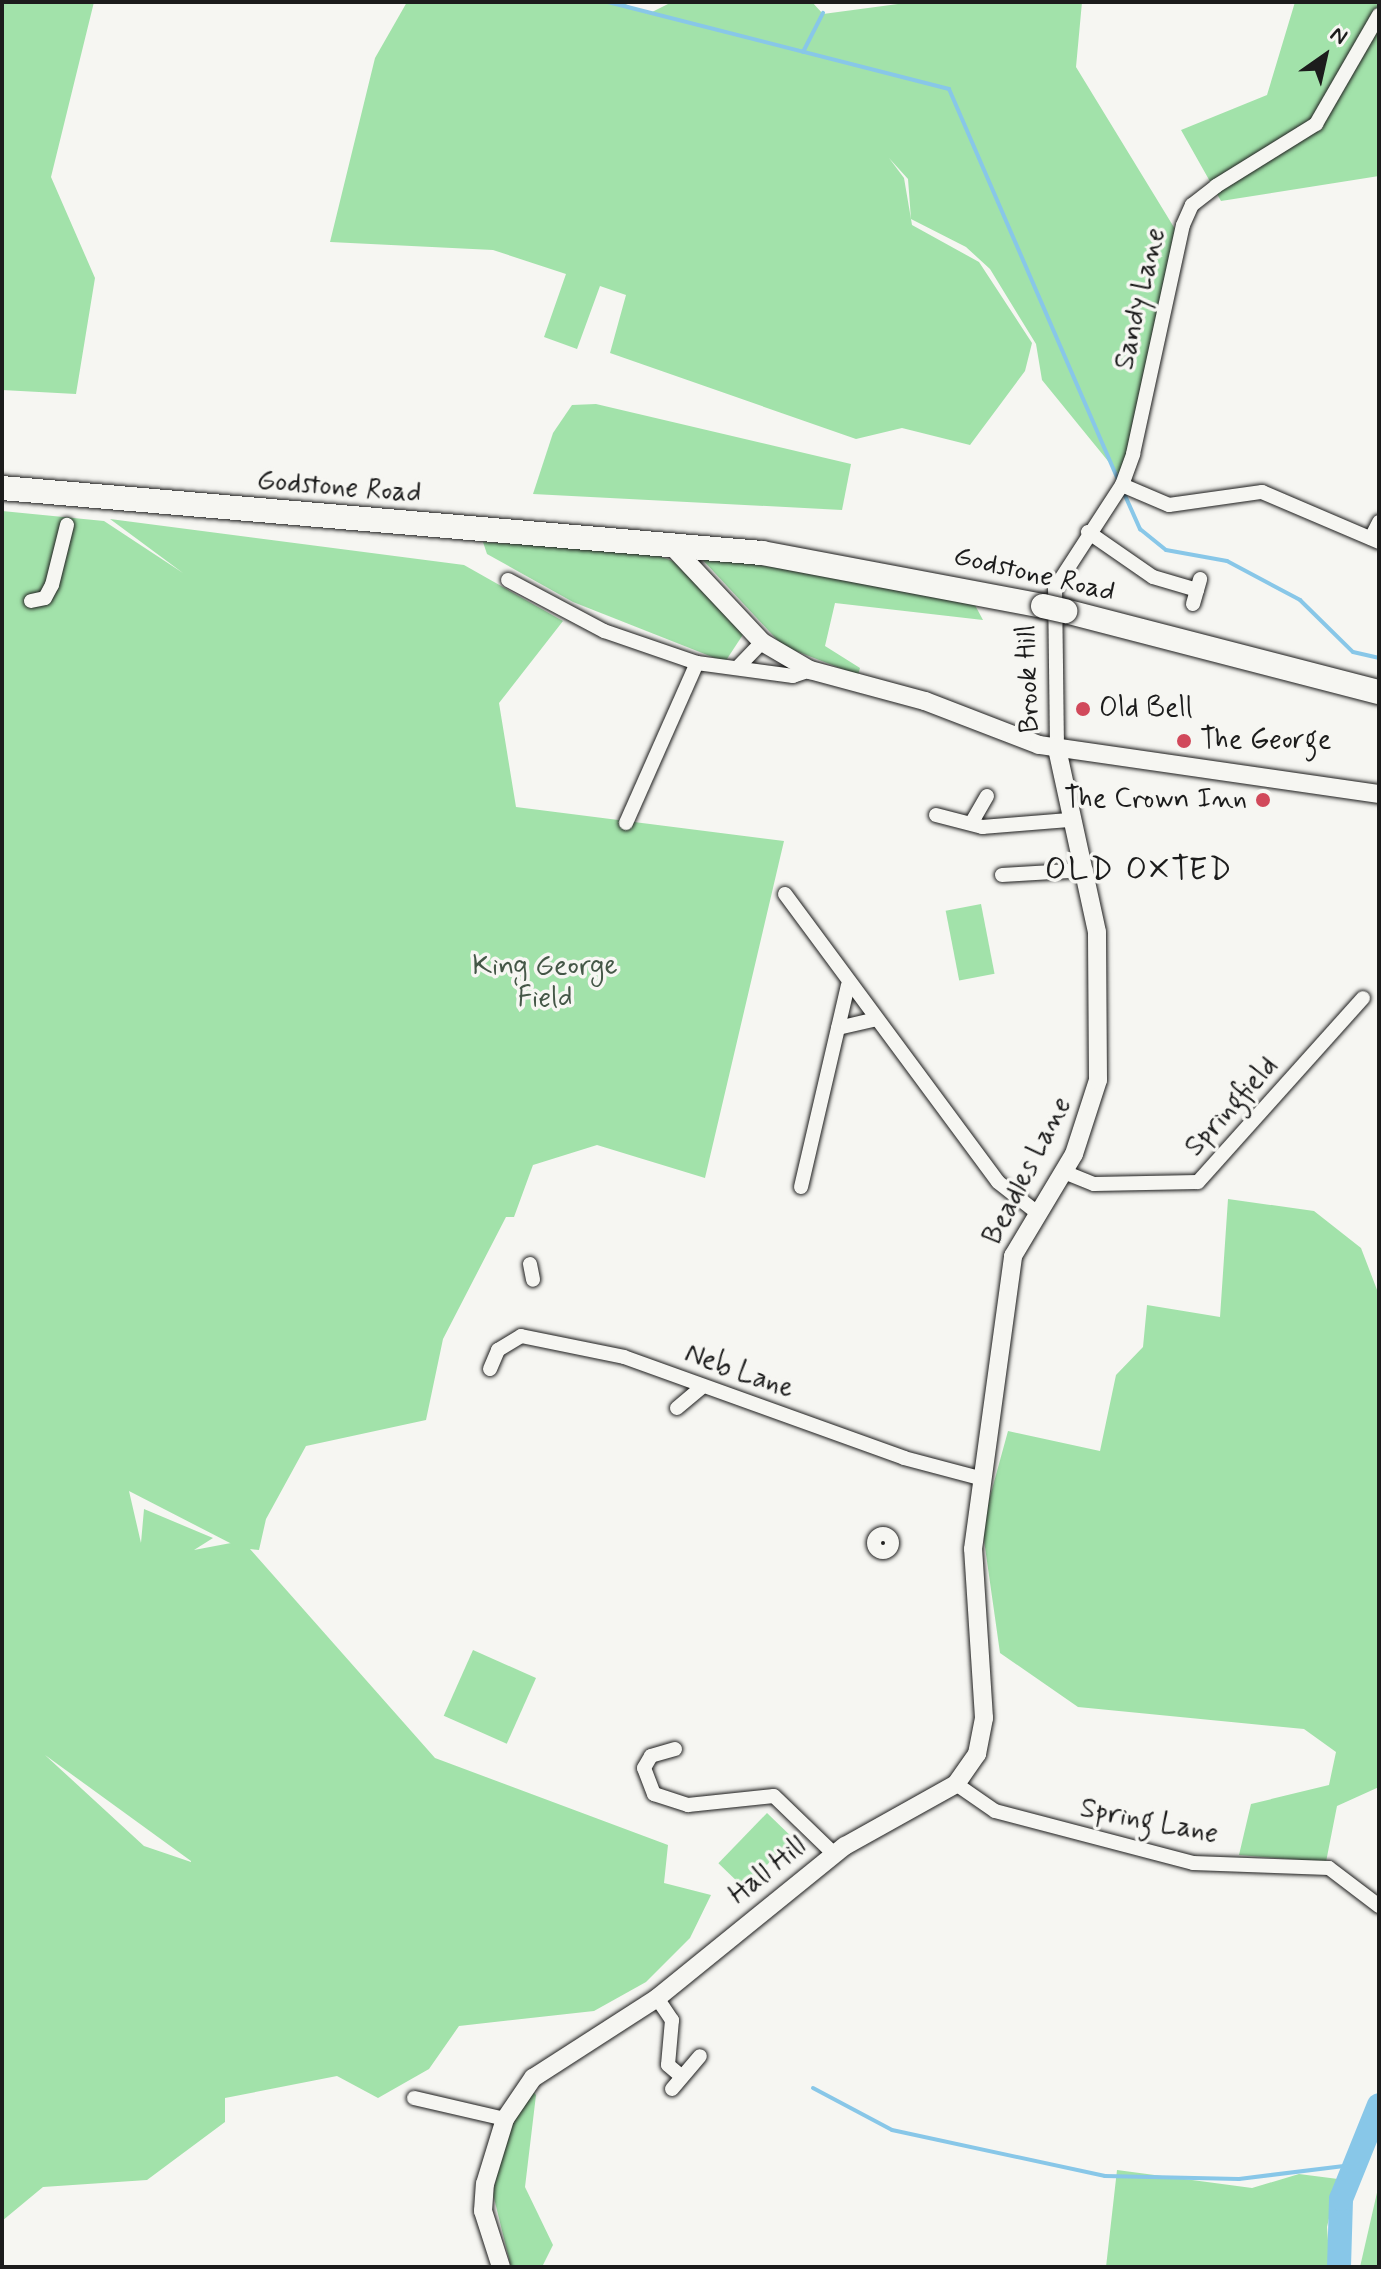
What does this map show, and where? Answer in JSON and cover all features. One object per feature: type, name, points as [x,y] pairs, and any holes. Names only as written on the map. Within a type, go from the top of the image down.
[{"type":"main road","name":"Godstone Road","points":[[2,488],[670,544],[846,564],[1054,609],[1379,692]]},
{"type":"street","name":"Sandy Lane","points":[[1119,489],[1192,205],[1316,124],[1379,15]]},
{"type":"street","name":"Brook Hill","points":[[1057,748],[1052,599],[1062,567],[1119,489]]},
{"type":"street","points":[[1119,489],[1169,505],[1262,492],[1375,540],[1379,522]]},
{"type":"street","points":[[31,601],[45,598],[52,585],[67,525]]},
{"type":"street","points":[[1088,532],[1153,577],[1197,591]]},
{"type":"street","points":[[670,544],[762,642],[810,670],[1057,748],[1379,794]]},
{"type":"street","points":[[508,580],[604,631],[697,663],[793,676],[810,670]]},
{"type":"street","points":[[737,668],[762,642]]},
{"type":"street","points":[[626,823],[697,663]]},
{"type":"street","name":"Beadles Lane","points":[[983,1479],[1013,1256],[1035,1211],[1064,1172],[1098,1080],[1097,942],[1086,870],[1069,820],[1057,748]]},
{"type":"street","points":[[972,822],[987,796]]},
{"type":"street","points":[[936,815],[972,822],[1069,820]]},
{"type":"street","points":[[1002,875],[1086,870]]},
{"type":"street","points":[[785,894],[848,985],[998,1182],[1035,1211]]},
{"type":"street","points":[[801,1187],[848,985]]},
{"type":"street","name":"Springfield","points":[[1064,1172],[1094,1184],[1198,1182],[1363,998]]},
{"type":"street","points":[[838,1028],[874,1020]]},
{"type":"street","points":[[530,1264],[533,1280]]},
{"type":"street","name":"Neb Lane","points":[[490,1369],[498,1350],[521,1336],[624,1357],[983,1479]]},
{"type":"street","points":[[677,1408],[703,1386]]},
{"type":"street","points":[[956,1784],[983,1735],[972,1584],[983,1479]]},
{"type":"street","points":[[675,1749],[651,1756],[644,1768],[654,1794],[688,1805],[774,1796],[834,1854]]},
{"type":"street","name":"Hall Hill","points":[[501,2267],[483,2211],[505,2119],[533,2078],[657,1998],[834,1854],[956,1784]]},
{"type":"street","name":"Spring Lane","points":[[956,1784],[1005,1815],[1193,1863],[1329,1868],[1379,1906]]},
{"type":"street","points":[[657,1998],[672,2020],[668,2065],[680,2075]]},
{"type":"street","points":[[672,2089],[680,2075],[700,2056]]},
{"type":"street","points":[[414,2098],[505,2119]]},
{"type":"green space","points":[[2,2],[94,2],[51,177],[95,278],[76,394],[2,390]]},
{"type":"green space","points":[[407,2],[621,2],[648,14],[672,2],[812,2],[823,14],[913,2],[1082,2],[1076,67],[1175,229],[1121,477],[1042,380],[1036,344],[990,269],[966,247],[911,219],[908,179],[889,158],[904,178],[912,225],[979,262],[1032,343],[1025,371],[970,445],[902,428],[856,439],[610,353],[626,295],[600,286],[577,349],[544,337],[566,274],[493,250],[330,242],[375,58]]},
{"type":"green space","points":[[1295,2],[1379,2],[1379,176],[1221,201],[1181,130],[1267,95]]},
{"type":"green space","points":[[596,404],[851,464],[842,510],[533,494],[553,433],[572,405]]},
{"type":"green space","name":"King George Field","points":[[2,511],[104,521],[183,573],[110,519],[464,565],[563,621],[499,703],[516,807],[784,841],[705,1178],[597,1145],[533,1165],[514,1217],[506,1217],[443,1339],[426,1420],[306,1446],[266,1519],[259,1550],[250,1549],[435,1758],[668,1845],[664,1883],[711,1895],[690,1938],[646,1982],[594,2011],[459,2026],[429,2069],[378,2098],[337,2076],[225,2098],[225,2122],[147,2180],[43,2187],[2,2221]],"holes":[[[129,1491],[230,1543],[231,1543],[194,1550],[213,1538],[144,1509],[141,1543]],[[45,1755],[191,1861],[191,1862],[144,1846]]]},
{"type":"green space","points":[[483,542],[647,552],[673,561],[744,633],[725,662],[573,602],[487,554]]},
{"type":"green space","points":[[700,557],[969,594],[983,620],[835,603],[825,646],[860,668],[858,675],[783,646]]},
{"type":"green space","points":[[981,904],[995,974],[959,981],[946,911]]},
{"type":"green space","points":[[1228,1199],[1314,1211],[1361,1248],[1379,1295],[1379,1787],[1337,1806],[1326,1862],[1239,1855],[1251,1804],[1329,1785],[1336,1752],[1304,1729],[1078,1707],[1000,1653],[982,1526],[1008,1431],[1100,1451],[1116,1375],[1143,1347],[1147,1305],[1220,1317]]},
{"type":"green space","points":[[473,1650],[536,1678],[507,1744],[444,1716]]},
{"type":"green space","points":[[767,1813],[793,1838],[744,1888],[718,1863]]},
{"type":"green space","points":[[531,2089],[536,2095],[525,2187],[553,2245],[542,2267],[511,2267],[493,2194],[504,2137]]},
{"type":"green space","points":[[1117,2170],[1252,2188],[1299,2174],[1338,2179],[1327,2227],[1330,2267],[1106,2267]]},
{"type":"green space","points":[[1379,2184],[1379,2267],[1360,2267]]},
{"type":"waterway","points":[[608,2],[949,89],[1118,479]]},
{"type":"waterway","points":[[803,52],[823,13]]},
{"type":"waterway","points":[[1123,491],[1140,529],[1166,550],[1227,561],[1300,600],[1353,652],[1379,658]]},
{"type":"waterway","points":[[813,2088],[892,2130],[1105,2176],[1239,2179],[1352,2165]]},
{"type":"waterway","points":[[1339,2267],[1341,2199],[1379,2105]]},
{"type":"place","name":"Old Bell","points":[[1083,709]]},
{"type":"place","name":"The George","points":[[1184,741]]},
{"type":"place","name":"The Crown Inn","points":[[1263,800]]},
{"type":"district","name":"OLD OXTED","points":[[1139,870]]}]
